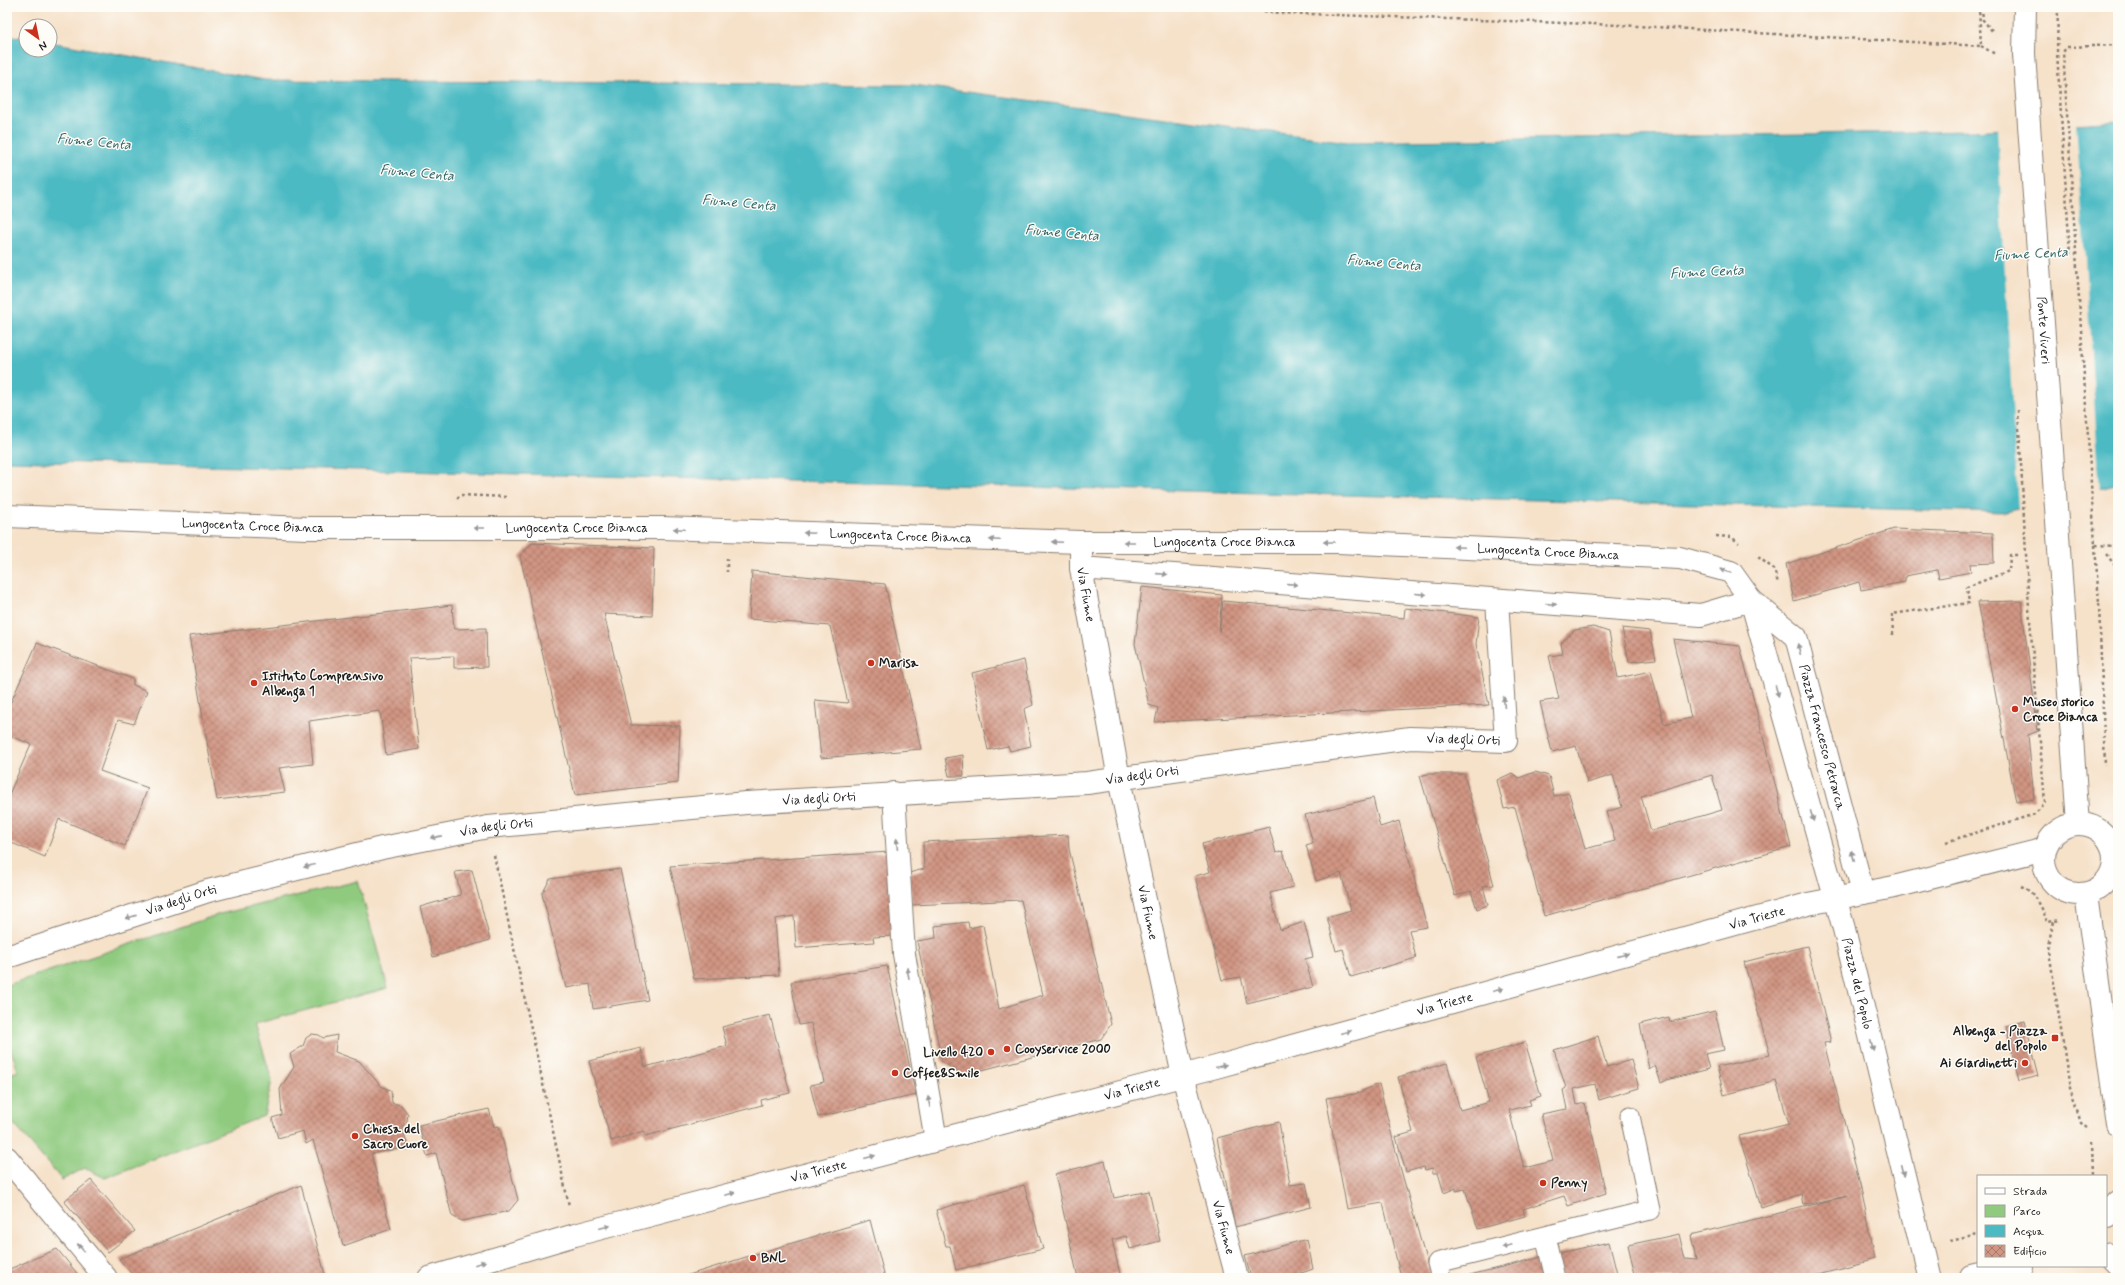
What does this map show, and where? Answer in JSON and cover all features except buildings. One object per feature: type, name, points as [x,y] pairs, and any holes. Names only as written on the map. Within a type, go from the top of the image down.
[{"type":"street","name":"Ponte Viveri","points":[[2025,7],[2024,54],[2078,824]]},
{"type":"street","name":"Lungocenta Croce Bianca","points":[[7,516],[308,528],[662,528],[1081,542],[1338,542],[1680,558],[1731,572],[1751,600]]},
{"type":"street","name":"Via Fiume","points":[[1081,542],[1081,568],[1118,779],[1183,1076],[1237,1278]]},
{"type":"street","points":[[1081,568],[1701,615],[1751,600]]},
{"type":"street","name":"Via degli Orti","points":[[7,957],[208,891],[382,848],[488,827],[746,803],[894,793],[1086,783],[1410,738],[1506,741],[1497,600]]},
{"type":"street","name":"Piazza Francesco Petrarca","points":[[1751,600],[1796,637],[1863,893]]},
{"type":"street","name":"Piazza del Popolo","points":[[1751,600],[1835,899],[1929,1278]]},
{"type":"street","points":[[894,793],[904,954],[936,1140]]},
{"type":"street","points":[[2078,824],[2092,826],[2098,829],[2115,853],[2112,873],[2104,885],[2086,895],[2072,895],[2058,889],[2048,878],[2043,863],[2045,849],[2050,838],[2059,830],[2078,824]]},
{"type":"street","points":[[1835,899],[2045,849]]},
{"type":"street","points":[[2086,895],[2118,1126]]},
{"type":"street","name":"Via Trieste","points":[[429,1278],[575,1235],[1183,1076],[1808,904],[1835,899]]},
{"type":"street","points":[[7,1158],[106,1278]]},
{"type":"street","points":[[2107,1214],[2118,1202]]},
{"type":"street","points":[[2107,1254],[2118,1266]]},
{"type":"street","points":[[1971,1278],[2018,1267]]},
{"type":"lane","points":[[1441,1278],[1437,1263],[1650,1210],[1630,1116]]},
{"type":"lane","points":[[1545,1236],[1555,1278]]},
{"type":"path","points":[[1228,7],[1280,13],[1620,25],[1981,46],[1997,56]]},
{"type":"path","points":[[1979,7],[1981,46]]},
{"type":"path","points":[[1982,7],[1983,20],[1997,39]]},
{"type":"path","points":[[2105,767],[2099,604],[2063,52],[2067,47],[2118,45]]},
{"type":"path","points":[[2095,546],[2118,546]]},
{"type":"path","points":[[2106,554],[2118,569]]},
{"type":"path","points":[[1893,635],[1892,614],[1969,603],[1967,587],[2009,570],[2010,556],[2019,556]]},
{"type":"path","points":[[1944,842],[2035,814],[2045,803],[2029,608]]},
{"type":"path","points":[[488,827],[575,1235]]},
{"type":"path","points":[[2018,884],[2029,890],[2037,900],[2048,922],[2090,917]]},
{"type":"path","points":[[2054,921],[2048,944],[2070,1089],[2081,1123],[2092,1134],[2093,1175]]},
{"type":"path","points":[[1950,1242],[1977,1235]]},
{"type":"green space","points":[[358,881],[388,988],[255,1024],[272,1080],[264,1116],[105,1178],[85,1168],[62,1180],[7,1116],[7,1075],[18,1071],[7,1039],[7,985],[220,914]]},
{"type":"water","name":"Fiume Centa","points":[[7,35],[18,37],[18,58],[58,58],[58,43],[265,80],[913,85],[1348,142],[1974,131],[2118,121],[2118,484],[2006,512],[7,461]]},
{"type":"pier","points":[[2076,121],[2100,491],[2018,511],[1997,127]]},
{"type":"place","name":"Marisa","points":[[871,663]]},
{"type":"place","name":"Istituto Comprensivo Albenga 1","points":[[254,683]]},
{"type":"place","name":"Museo storico Croce Bianca","points":[[2015,709]]},
{"type":"place","name":"Albenga - Piazza del Popolo","points":[[2055,1038]]},
{"type":"place","name":"Cooyservice 2000","points":[[1007,1049]]},
{"type":"place","name":"Livello 420","points":[[991,1052]]},
{"type":"place","name":"Ai Giardinetti","points":[[2025,1063]]},
{"type":"place","name":"Coffee&Smile","points":[[895,1073]]},
{"type":"place","name":"Chiesa del Sacro Cuore","points":[[355,1136]]},
{"type":"place","name":"Penny","points":[[1543,1183]]},
{"type":"place","name":"BNL","points":[[753,1258]]}]
